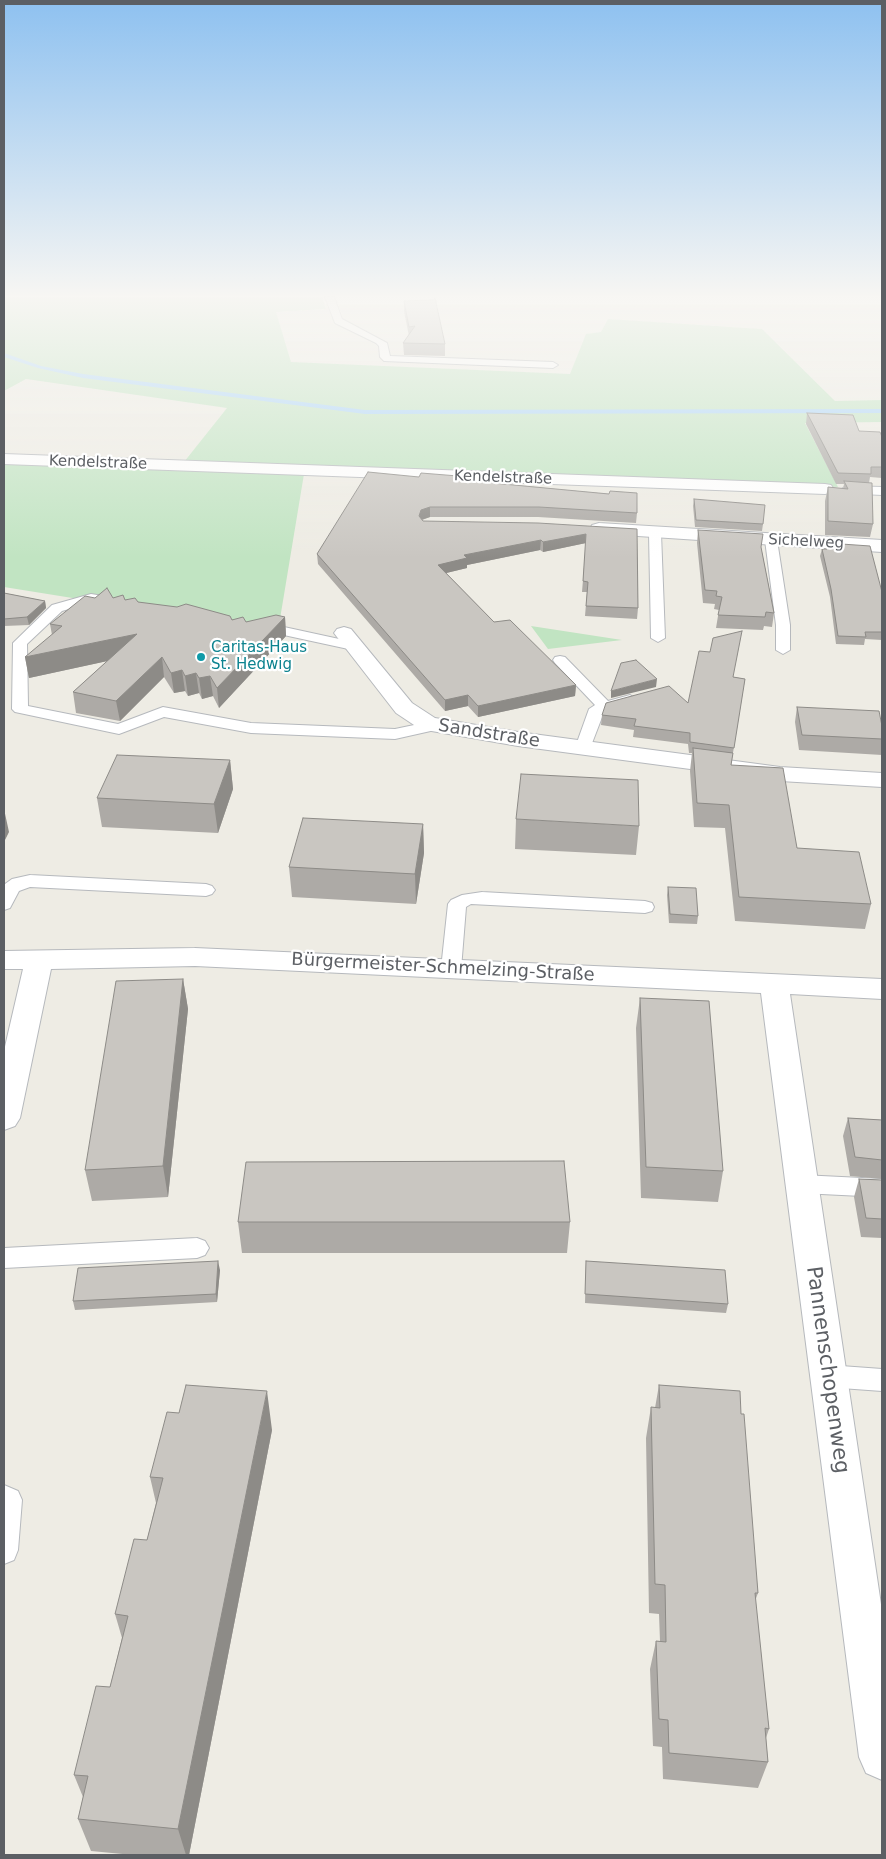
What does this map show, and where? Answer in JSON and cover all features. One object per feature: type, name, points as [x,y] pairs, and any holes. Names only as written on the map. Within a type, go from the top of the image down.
[{"type":"street","name":"Kendelstraße","points":[[4,459],[825,489]]},
{"type":"street","name":"Sichelweg","points":[[577,528],[882,546]]},
{"type":"street","name":"Sandstraße","points":[[348,640],[404,708],[428,724],[583,748],[780,774],[881,785]]},
{"type":"street","name":"Bürgermeister-Schmelzing-Straße","points":[[4,960],[195,957],[882,989]]},
{"type":"street","points":[[4,1118],[39,959]]},
{"type":"street","name":"Pannenschopenweg","points":[[774,984],[827,1376],[882,1757]]},
{"type":"lane","name":"Kendelstraße","points":[[825,489],[882,491]]},
{"type":"lane","points":[[654,533],[658,638]]},
{"type":"lane","points":[[771,540],[783,626],[783,650]]},
{"type":"lane","points":[[122,603],[91,598],[57,608],[20,643],[20,709],[119,729],[163,712],[260,728],[395,734],[438,726]]},
{"type":"lane","points":[[250,624],[348,640]]},
{"type":"lane","points":[[560,660],[604,707]]},
{"type":"lane","points":[[583,748],[597,709],[649,696]]},
{"type":"lane","points":[[4,904],[11,888],[18,883],[30,881],[206,890]]},
{"type":"lane","points":[[451,969],[458,904],[468,899],[482,898],[645,907]]},
{"type":"lane","points":[[801,1184],[882,1188]]},
{"type":"lane","points":[[4,1258],[197,1248]]},
{"type":"lane","points":[[827,1376],[882,1380]]},
{"type":"lane","points":[[4,1498],[8,1500],[4,1550]]},
{"type":"green space","points":[[4,384],[17,384],[4,391]]},
{"type":"green space","points":[[59,384],[818,384],[835,401],[882,400],[882,422],[805,423],[838,487],[184,462],[227,408]]},
{"type":"green space","points":[[4,463],[304,474],[278,631],[4,587]]},
{"type":"green space","points":[[531,626],[622,640],[548,649]]},
{"type":"building","points":[[807,413],[853,415],[859,431],[880,432],[882,437],[882,467],[871,467],[871,474],[838,473]]},
{"type":"building","points":[[368,472],[419,477],[421,473],[495,479],[493,483],[609,494],[610,491],[637,493],[637,513],[539,507],[430,507],[421,510],[419,516],[423,521],[538,523],[637,529],[638,608],[586,606],[588,582],[583,581],[586,534],[543,542],[541,540],[464,555],[467,558],[438,565],[494,622],[510,620],[576,685],[478,706],[468,695],[445,700],[317,554]]},
{"type":"building","points":[[844,481],[872,483],[873,524],[828,521],[828,487],[848,489]]},
{"type":"building","points":[[694,499],[765,505],[763,524],[696,520]]},
{"type":"building","points":[[698,530],[763,534],[761,547],[774,613],[766,612],[765,617],[718,615],[722,597],[716,596],[717,591],[705,590]]},
{"type":"building","points":[[827,543],[870,546],[882,592],[882,632],[865,632],[866,637],[838,636],[831,589],[822,549],[827,549]]},
{"type":"building","points":[[107,588],[113,598],[123,595],[125,600],[135,598],[138,602],[177,607],[186,604],[230,616],[232,620],[243,617],[246,622],[276,615],[285,617],[217,688],[210,676],[199,678],[196,673],[185,676],[182,670],[171,673],[162,657],[116,701],[73,692],[137,634],[25,657],[62,626],[50,624],[85,596],[95,598]]},
{"type":"building","points":[[4,593],[45,601],[27,617],[4,619]]},
{"type":"building","points":[[742,631],[733,677],[745,679],[734,748],[690,742],[690,733],[634,726],[636,719],[602,715],[606,703],[669,686],[688,703],[699,651],[710,652],[713,638]]},
{"type":"building","points":[[636,660],[657,679],[611,691],[621,663]]},
{"type":"building","points":[[797,707],[879,711],[882,739],[802,735]]},
{"type":"building","points":[[693,748],[733,753],[731,765],[783,768],[797,848],[859,852],[871,904],[739,897],[729,805],[697,803]]},
{"type":"building","points":[[117,755],[230,760],[214,804],[97,798]]},
{"type":"building","points":[[521,774],[638,780],[639,826],[516,819]]},
{"type":"building","points":[[303,818],[423,824],[415,874],[289,867]]},
{"type":"building","points":[[668,887],[696,888],[698,916],[670,914]]},
{"type":"building","points":[[183,979],[163,1166],[85,1170],[116,981]]},
{"type":"building","points":[[640,998],[709,1001],[723,1171],[646,1167]]},
{"type":"building","points":[[848,1118],[882,1120],[882,1160],[855,1157]]},
{"type":"building","points":[[564,1161],[570,1222],[238,1222],[246,1162]]},
{"type":"building","points":[[859,1179],[882,1180],[882,1219],[866,1218]]},
{"type":"building","points":[[218,1261],[216,1294],[73,1301],[78,1268]]},
{"type":"building","points":[[586,1261],[725,1270],[728,1304],[585,1294]]},
{"type":"building","points":[[186,1385],[267,1391],[178,1829],[78,1819],[88,1776],[74,1775],[96,1686],[110,1687],[128,1616],[115,1614],[134,1539],[147,1540],[163,1478],[150,1477],[167,1412],[179,1413]]},
{"type":"building","points":[[659,1385],[740,1391],[741,1414],[744,1414],[758,1593],[755,1593],[769,1729],[765,1728],[768,1762],[669,1753],[668,1720],[659,1719],[656,1641],[666,1642],[665,1585],[655,1584],[651,1407],[660,1408]]},
{"type":"waterway","points":[[144,384],[365,412],[882,411]]},
{"type":"place","name":"Caritas-Haus St. Hedwig","points":[[201,657]]}]
